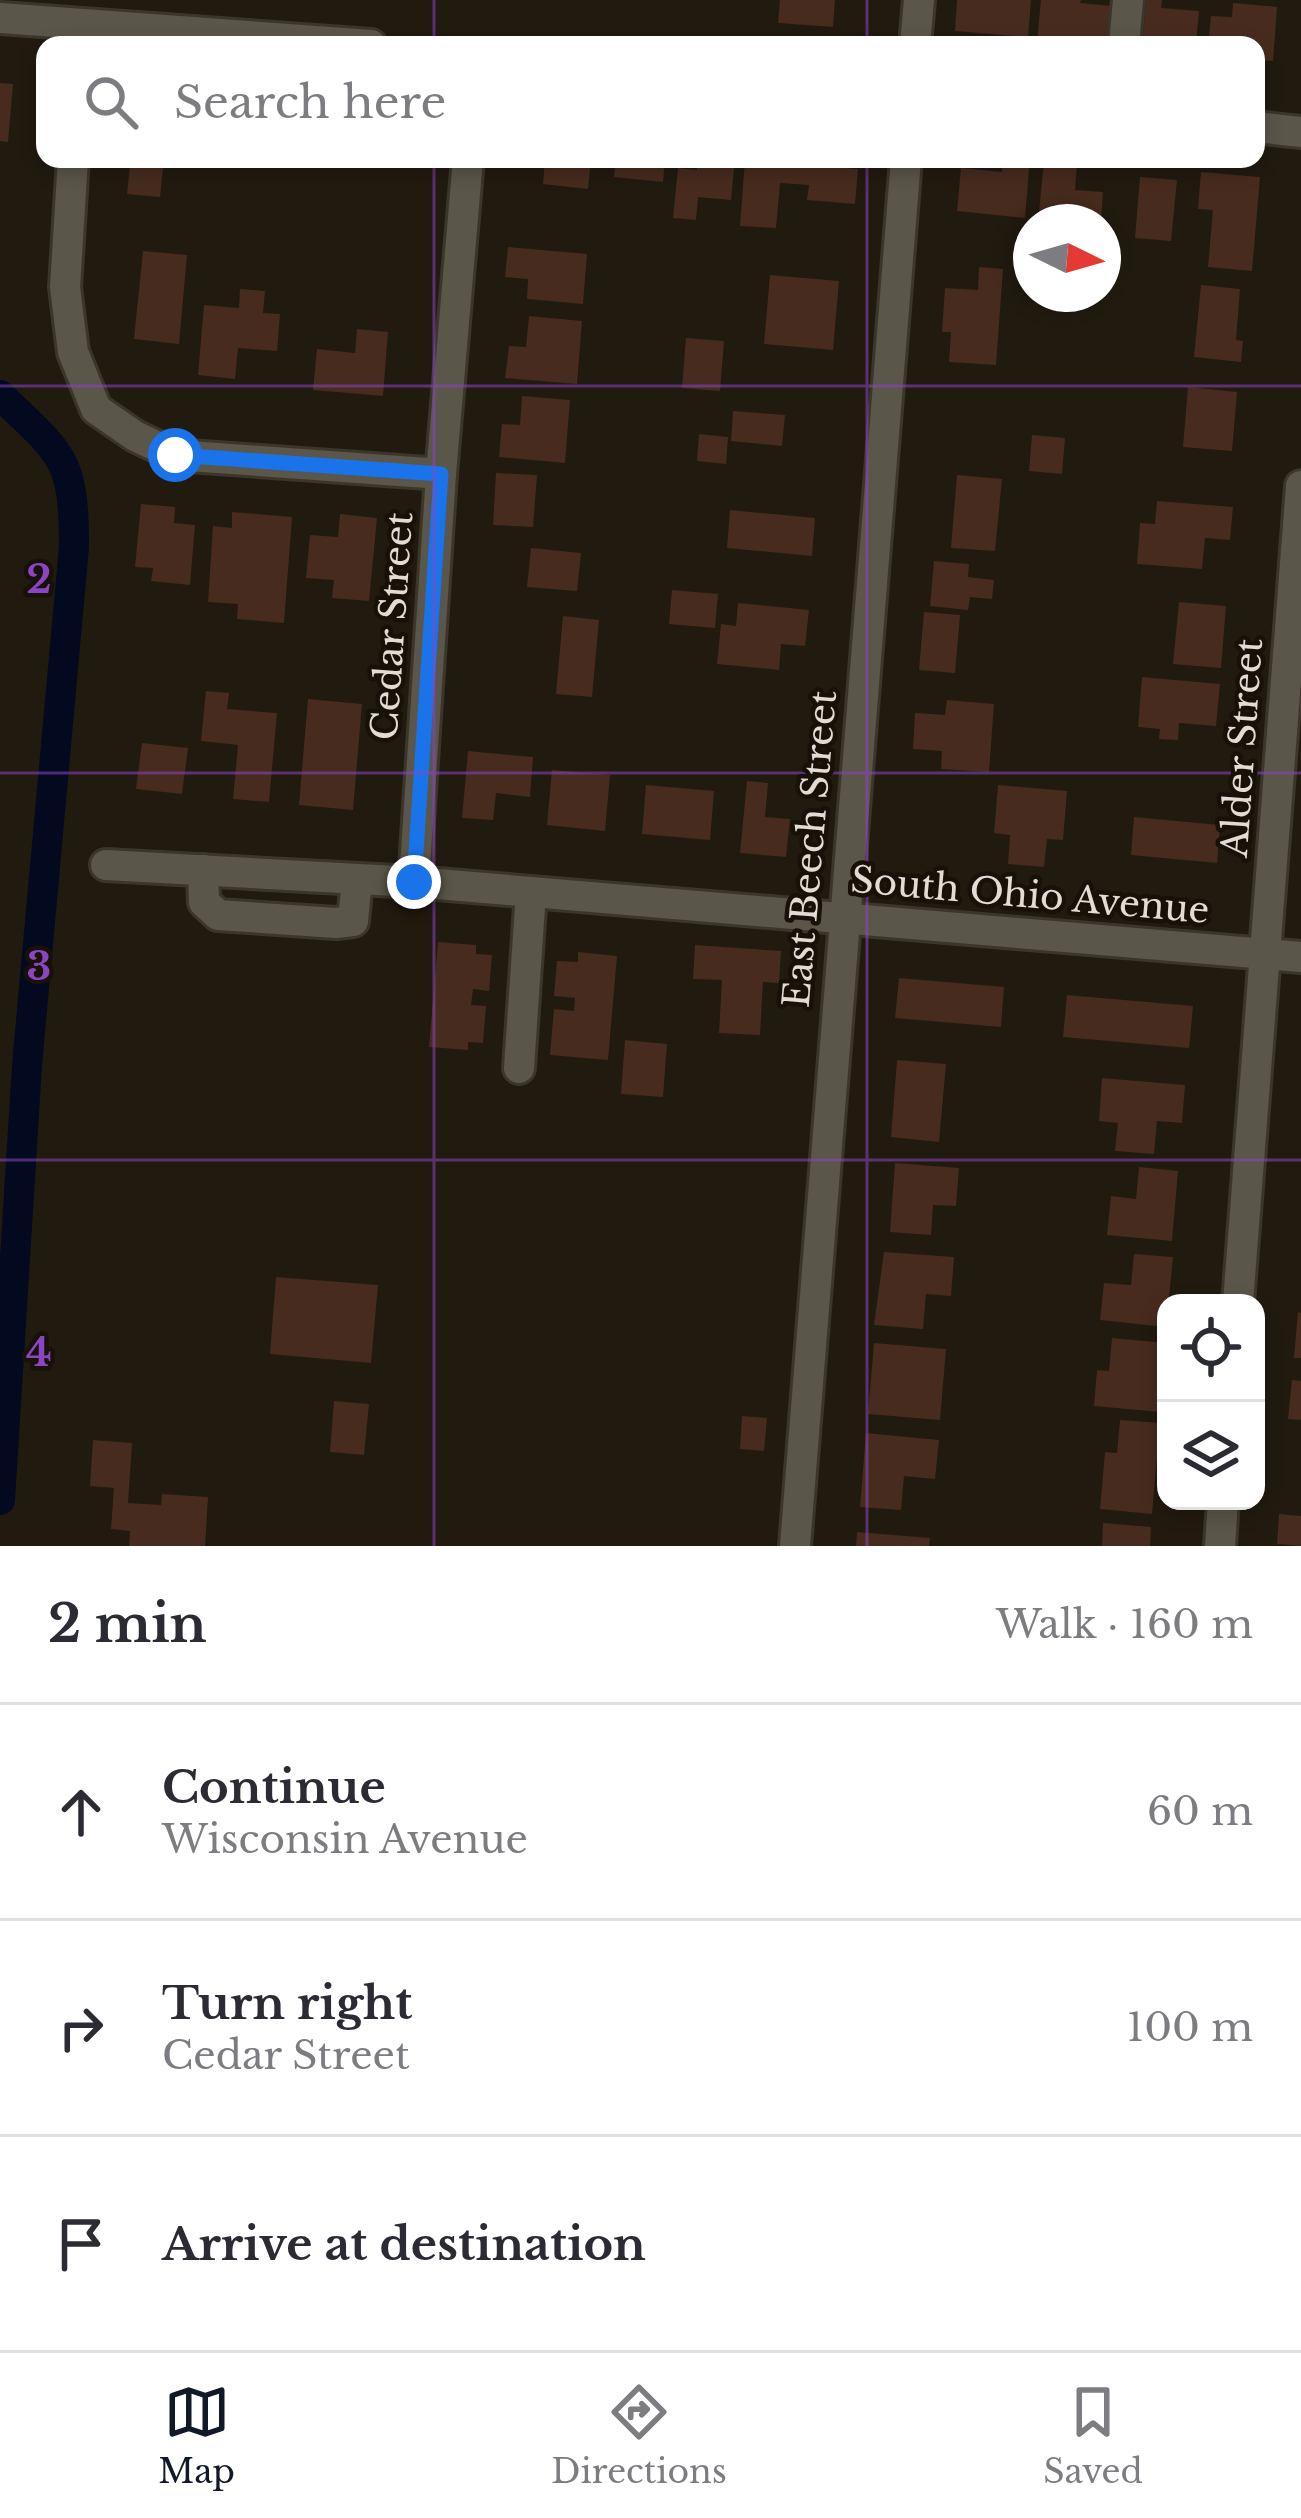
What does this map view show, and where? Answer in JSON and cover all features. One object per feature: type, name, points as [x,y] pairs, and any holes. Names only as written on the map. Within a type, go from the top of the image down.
[{"type":"street","points":[[916,36],[919,0]]},
{"type":"street","points":[[1125,36],[1127,0]]},
{"type":"street","points":[[0,18],[253,36]]},
{"type":"street","points":[[1265,128],[1301,131]]},
{"type":"street","points":[[73,168],[65,286],[73,352],[96,409],[175,455],[441,474]]},
{"type":"street","name":"Cedar Street","points":[[414,882],[467,168]]},
{"type":"street","name":"East Beech Street","points":[[795,1546],[905,168]]},
{"type":"street","name":"Alder Street","points":[[1239,1294],[1301,486]]},
{"type":"street","name":"South Ohio Avenue","points":[[106,865],[414,882],[1301,957]]},
{"type":"street","points":[[203,870],[204,902],[218,915],[336,923],[353,921],[357,879]]},
{"type":"street","points":[[519,1069],[531,892]]},
{"type":"street","points":[[1220,1546],[1222,1510]]},
{"type":"building","points":[[780,0],[835,0],[833,27],[778,23]]},
{"type":"building","points":[[957,0],[1031,0],[1028,36],[955,31]]},
{"type":"building","points":[[1041,0],[1111,6],[1109,36],[1037,36]]},
{"type":"building","points":[[1146,0],[1162,0],[1161,8],[1199,11],[1197,36],[1143,36]]},
{"type":"building","points":[[1233,3],[1277,7],[1273,61],[1265,61],[1265,36],[1209,36],[1211,16],[1232,17]]},
{"type":"building","points":[[0,83],[13,84],[8,142],[0,141]]},
{"type":"building","points":[[130,168],[163,168],[160,197],[127,194]]},
{"type":"building","points":[[544,168],[590,168],[588,189],[543,184]]},
{"type":"building","points":[[615,168],[664,168],[663,182],[614,177]]},
{"type":"building","points":[[678,168],[734,168],[731,200],[698,197],[696,220],[673,218]]},
{"type":"building","points":[[744,168],[858,169],[855,204],[807,200],[809,185],[780,183],[776,228],[740,226]]},
{"type":"building","points":[[961,168],[1002,172],[1002,168],[1029,168],[1026,204],[1013,204],[1013,217],[957,211]]},
{"type":"building","points":[[1043,168],[1077,168],[1075,190],[1103,192],[1102,204],[1040,204]]},
{"type":"building","points":[[1201,172],[1260,177],[1252,271],[1208,267],[1213,210],[1198,209]]},
{"type":"building","points":[[1140,177],[1177,180],[1171,241],[1135,238]]},
{"type":"building","points":[[508,247],[587,254],[583,304],[527,299],[528,279],[505,277]]},
{"type":"building","points":[[143,251],[187,255],[179,344],[134,339]]},
{"type":"building","points":[[979,267],[1003,269],[996,365],[949,362],[951,332],[942,332],[945,288],[978,290]]},
{"type":"building","points":[[770,275],[839,281],[833,350],[764,344]]},
{"type":"building","points":[[1201,285],[1240,289],[1236,340],[1243,341],[1241,362],[1194,357]]},
{"type":"building","points":[[240,289],[265,291],[263,313],[280,314],[277,351],[238,348],[235,379],[198,375],[204,305],[239,308]]},
{"type":"building","points":[[529,316],[582,321],[577,384],[505,378],[509,346],[526,347]]},
{"type":"building","points":[[357,329],[388,332],[383,396],[313,390],[317,349],[355,353]]},
{"type":"building","points":[[686,338],[724,341],[720,391],[682,388]]},
{"type":"building","points":[[1188,387],[1237,392],[1232,451],[1183,447]]},
{"type":"building","points":[[522,396],[570,400],[565,463],[499,457],[502,424],[520,425]]},
{"type":"building","points":[[733,411],[785,415],[782,446],[731,441]]},
{"type":"building","points":[[699,434],[728,437],[726,464],[697,461]]},
{"type":"building","points":[[1032,435],[1065,438],[1062,474],[1029,471]]},
{"type":"building","points":[[496,473],[537,475],[533,527],[493,525]]},
{"type":"building","points":[[957,475],[1002,479],[995,551],[951,548]]},
{"type":"building","points":[[1157,501],[1233,507],[1230,540],[1205,538],[1202,569],[1137,564],[1140,523],[1155,524]]},
{"type":"building","points":[[141,504],[175,507],[174,523],[195,525],[190,585],[151,581],[153,568],[135,567]]},
{"type":"building","points":[[730,510],[815,518],[812,556],[727,548]]},
{"type":"building","points":[[232,512],[292,517],[284,623],[237,619],[238,604],[208,602],[213,526],[232,528]]},
{"type":"building","points":[[340,514],[377,518],[369,601],[332,598],[334,580],[306,578],[310,535],[338,537]]},
{"type":"building","points":[[531,548],[581,553],[577,591],[527,587]]},
{"type":"building","points":[[934,561],[969,564],[968,577],[994,580],[992,599],[970,597],[968,610],[930,606]]},
{"type":"building","points":[[672,590],[718,594],[715,628],[669,624]]},
{"type":"building","points":[[1179,602],[1226,606],[1221,668],[1173,664]]},
{"type":"building","points":[[738,603],[809,610],[805,646],[781,644],[779,670],[717,664],[721,624],[736,626]]},
{"type":"building","points":[[924,612],[960,615],[955,673],[919,670]]},
{"type":"building","points":[[563,616],[599,620],[592,697],[556,694]]},
{"type":"building","points":[[1142,677],[1220,684],[1216,726],[1179,723],[1178,740],[1159,739],[1160,729],[1138,727]]},
{"type":"building","points":[[206,691],[229,693],[227,709],[277,713],[269,802],[233,799],[238,745],[201,741]]},
{"type":"building","points":[[308,699],[362,704],[353,810],[299,805]]},
{"type":"building","points":[[947,700],[994,704],[989,772],[941,769],[942,751],[913,749],[915,713],[945,715]]},
{"type":"building","points":[[142,743],[188,748],[182,794],[136,789]]},
{"type":"building","points":[[468,751],[533,757],[530,797],[496,793],[493,820],[462,818]]},
{"type":"building","points":[[552,770],[610,775],[605,831],[547,825]]},
{"type":"building","points":[[747,781],[768,783],[765,817],[790,819],[786,857],[740,853]]},
{"type":"building","points":[[646,785],[714,791],[710,840],[642,834]]},
{"type":"building","points":[[998,785],[1067,791],[1063,840],[1047,839],[1044,867],[1008,864],[1010,835],[994,833]]},
{"type":"building","points":[[1134,817],[1220,825],[1217,863],[1131,855]]},
{"type":"building","points":[[438,942],[476,945],[476,954],[492,955],[489,991],[473,989],[471,1005],[486,1006],[483,1043],[468,1042],[468,1050],[429,1047]]},
{"type":"building","points":[[695,945],[781,951],[779,983],[763,982],[760,1035],[719,1033],[722,980],[693,979]]},
{"type":"building","points":[[578,952],[617,956],[608,1060],[550,1055],[554,1009],[574,1011],[575,998],[554,996],[557,961],[578,962]]},
{"type":"building","points":[[899,978],[1004,987],[1001,1027],[895,1018]]},
{"type":"building","points":[[1067,995],[1193,1006],[1189,1048],[1063,1037]]},
{"type":"building","points":[[625,1040],[667,1044],[663,1097],[621,1094]]},
{"type":"building","points":[[897,1060],[946,1064],[939,1142],[891,1137]]},
{"type":"building","points":[[1102,1078],[1185,1085],[1182,1123],[1157,1121],[1154,1154],[1115,1151],[1118,1123],[1099,1121]]},
{"type":"building","points":[[895,1163],[959,1168],[956,1206],[933,1205],[931,1235],[890,1232]]},
{"type":"building","points":[[1139,1167],[1178,1171],[1172,1241],[1107,1235],[1111,1196],[1136,1199]]},
{"type":"building","points":[[884,1252],[954,1257],[951,1296],[926,1294],[923,1329],[874,1325]]},
{"type":"building","points":[[1134,1254],[1173,1257],[1169,1294],[1157,1294],[1157,1326],[1100,1320],[1104,1283],[1131,1285]]},
{"type":"building","points":[[276,1277],[378,1285],[371,1363],[270,1354]]},
{"type":"building","points":[[1298,1312],[1301,1358],[1294,1358]]},
{"type":"building","points":[[1112,1338],[1157,1342],[1157,1412],[1094,1406],[1097,1370],[1109,1371]]},
{"type":"building","points":[[874,1343],[946,1349],[940,1420],[868,1414]]},
{"type":"building","points":[[1292,1380],[1301,1381],[1301,1420],[1288,1419]]},
{"type":"building","points":[[334,1401],[369,1404],[364,1455],[330,1452]]},
{"type":"building","points":[[742,1416],[767,1418],[764,1451],[740,1449]]},
{"type":"building","points":[[1120,1420],[1157,1423],[1152,1514],[1100,1509],[1105,1452],[1117,1453]]},
{"type":"building","points":[[866,1433],[939,1440],[935,1479],[904,1476],[901,1510],[860,1507]]},
{"type":"building","points":[[93,1440],[132,1443],[128,1503],[161,1505],[162,1494],[208,1497],[205,1546],[129,1546],[130,1531],[111,1529],[114,1488],[90,1486]]},
{"type":"building","points":[[1279,1514],[1301,1516],[1301,1546],[1277,1544]]},
{"type":"building","points":[[1103,1523],[1151,1527],[1150,1546],[1102,1546]]},
{"type":"building","points":[[857,1532],[930,1538],[929,1546],[856,1546]]},
{"type":"waterway","points":[[0,395],[61,460],[71,494],[74,547],[27,1065],[0,1500]]},
{"type":"route","points":[[175,455],[441,474],[414,882]]}]
